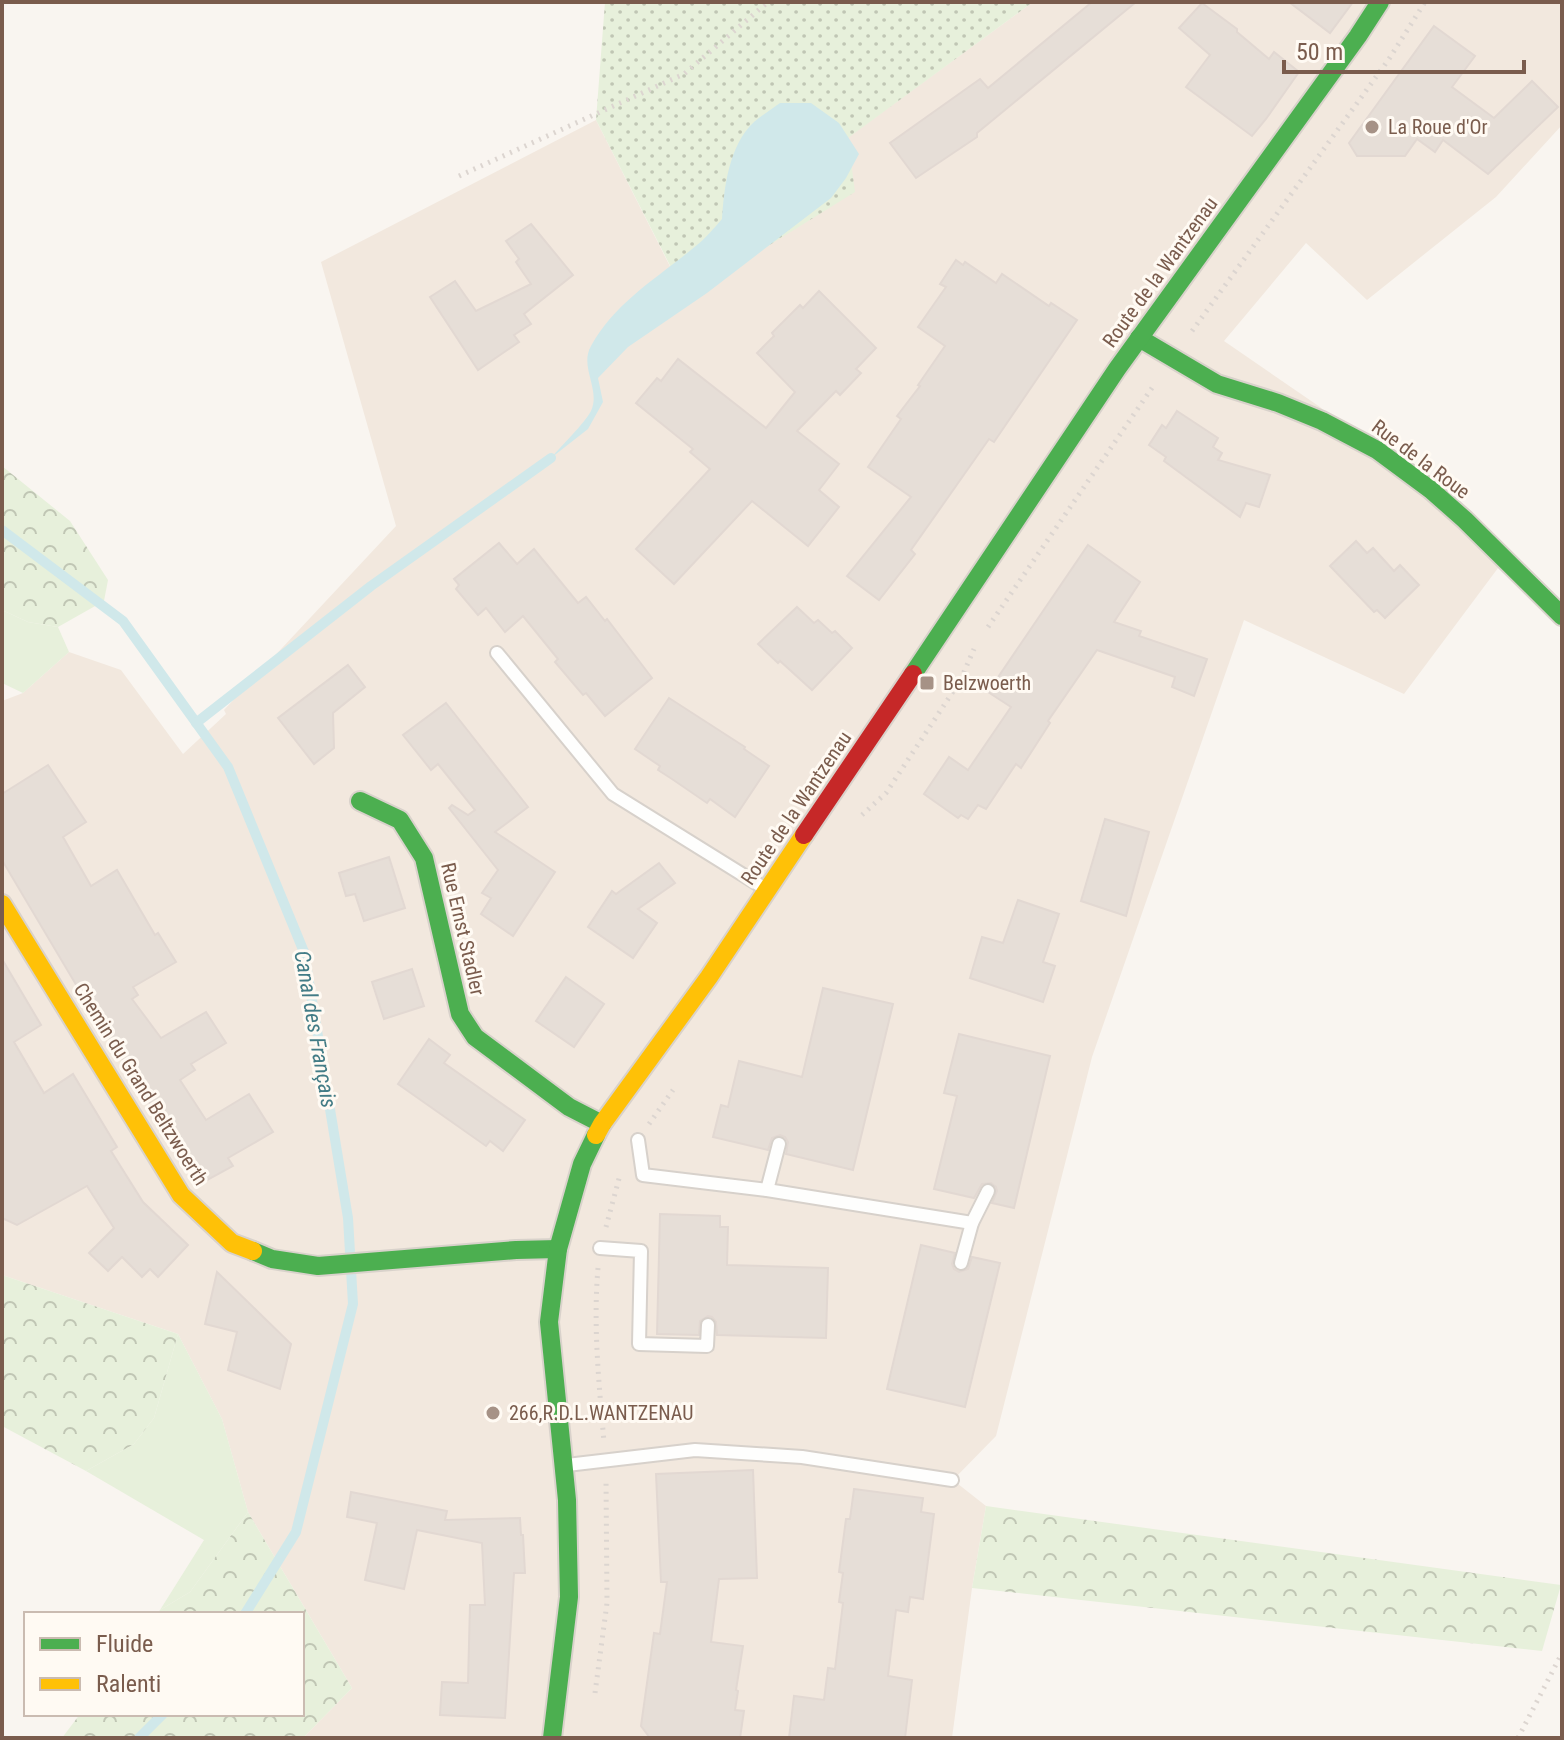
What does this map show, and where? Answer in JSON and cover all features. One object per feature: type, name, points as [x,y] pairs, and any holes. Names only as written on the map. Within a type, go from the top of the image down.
[{"type":"main road","name":"Route de la Wantzenau","points":[[552,1738],[569,1597],[567,1500],[549,1322],[558,1249],[582,1164],[602,1124],[709,977],[1139,338],[1380,2]]},
{"type":"main road","name":"Rue de la Roue","points":[[1139,338],[1217,384],[1322,421],[1377,450],[1465,520],[1562,616]]},
{"type":"main road","name":"Rue Ernst Stadler","points":[[360,801],[400,820],[424,858],[460,1014],[475,1037],[569,1107],[602,1124]]},
{"type":"main road","name":"Chemin du Grand Beltzwoerth","points":[[2,904],[181,1195],[232,1243],[272,1259],[318,1266],[558,1249]]},
{"type":"lane","points":[[497,653],[613,794],[767,890]]},
{"type":"lane","points":[[638,1140],[643,1175],[767,1190],[972,1223]]},
{"type":"lane","points":[[767,1190],[779,1144]]},
{"type":"lane","points":[[961,1263],[972,1223],[988,1191]]},
{"type":"lane","points":[[600,1248],[641,1251],[639,1344],[707,1346],[708,1325]]},
{"type":"lane","points":[[564,1466],[695,1450],[802,1457],[952,1480]]},
{"type":"path","points":[[459,176],[684,74],[768,2]]},
{"type":"path","points":[[1188,336],[1389,59],[1425,2]]},
{"type":"path","points":[[988,628],[1162,374]]},
{"type":"path","points":[[857,823],[865,810],[886,793],[960,681],[980,640]]},
{"type":"path","points":[[594,1696],[607,1603],[605,1461],[597,1356],[596,1291],[600,1248],[618,1180],[638,1140],[673,1089]]},
{"type":"path","points":[[1518,1738],[1562,1653]]},
{"type":"shaded area","points":[[1033,2],[1562,2],[1562,125],[1496,197],[1367,300],[1306,243],[1224,341],[1320,407],[1501,564],[1404,694],[1244,620],[1092,1057],[996,1436],[953,1480],[986,1506],[952,1738],[303,1738],[352,1688],[248,1512],[222,1419],[178,1334],[2,1275],[2,701],[23,693],[69,652],[121,670],[183,754],[226,714],[224,710],[396,526],[321,262],[596,120],[685,296],[847,138]]},
{"type":"green space","points":[[605,2],[1033,2],[848,138],[855,192],[686,297],[596,120]]},
{"type":"green space","points":[[2,466],[70,521],[108,580],[104,601],[58,627],[28,622],[2,610]]},
{"type":"green space","points":[[2,610],[28,622],[58,627],[69,652],[23,693],[2,683]]},
{"type":"green space","points":[[2,1275],[178,1334],[154,1418],[134,1444],[86,1471],[2,1426]]},
{"type":"green space","points":[[178,1334],[222,1419],[248,1512],[190,1592],[160,1610],[204,1540],[86,1471],[134,1444],[154,1418]]},
{"type":"green space","points":[[986,1506],[1561,1585],[1542,1651],[972,1588]]},
{"type":"green space","points":[[248,1512],[352,1688],[303,1738],[62,1738],[78,1716],[304,1716],[304,1612],[158,1612],[190,1592]]},
{"type":"water","points":[[780,103],[811,103],[839,123],[859,154],[846,178],[831,198],[707,293],[628,347],[598,378],[603,402],[588,429],[551,458],[591,411],[594,395],[587,362],[591,346],[601,330],[639,291],[700,242],[722,219],[726,181],[739,142],[754,122]]},
{"type":"building","points":[[1092,2],[1136,2],[977,133],[977,137],[916,178],[890,143],[980,79],[988,88]]},
{"type":"building","points":[[1289,2],[1353,2],[1330,33]]},
{"type":"building","points":[[1202,3],[1237,29],[1269,59],[1274,52],[1299,72],[1252,136],[1186,87],[1210,55],[1179,28]]},
{"type":"building","points":[[1434,26],[1475,56],[1452,87],[1494,118],[1532,81],[1558,107],[1488,174],[1443,140],[1435,152],[1417,139],[1405,156],[1357,156],[1349,143]]},
{"type":"building","points":[[531,224],[573,275],[524,314],[531,324],[514,335],[519,342],[478,370],[430,297],[455,281],[476,311],[531,284],[506,241]]},
{"type":"building","points":[[956,260],[963,265],[965,262],[996,283],[1002,274],[1049,306],[1051,303],[1077,320],[994,442],[989,439],[911,550],[915,554],[879,600],[847,576],[911,497],[868,467],[901,419],[897,416],[945,346],[918,327],[946,287],[940,284]]},
{"type":"building","points":[[819,291],[876,348],[856,369],[861,373],[840,395],[836,391],[797,431],[839,464],[819,490],[839,507],[808,546],[752,501],[674,584],[636,549],[710,469],[690,452],[693,449],[636,403],[657,378],[661,381],[678,359],[766,428],[795,392],[757,353],[800,305],[803,308]]},
{"type":"building","points":[[1177,411],[1218,438],[1213,447],[1222,453],[1218,460],[1270,475],[1259,507],[1246,503],[1240,517],[1164,461],[1166,457],[1149,445],[1162,425],[1166,428]]},
{"type":"building","points":[[1356,541],[1367,553],[1373,548],[1394,571],[1400,565],[1419,585],[1385,618],[1377,610],[1374,612],[1330,566]]},
{"type":"building","points":[[499,543],[517,564],[534,549],[578,603],[586,597],[605,621],[607,619],[652,678],[605,716],[555,662],[558,659],[523,616],[505,632],[486,608],[478,615],[456,589],[459,585],[454,579]]},
{"type":"building","points":[[1088,545],[1140,582],[1114,622],[1141,631],[1139,636],[1207,659],[1194,696],[1172,687],[1175,677],[1097,650],[1048,721],[1050,723],[1021,768],[1016,764],[986,809],[978,805],[968,819],[961,815],[958,818],[924,794],[949,757],[968,770],[1011,707],[988,692]]},
{"type":"building","points":[[797,607],[814,623],[818,620],[832,633],[835,631],[852,648],[812,690],[758,644]]},
{"type":"building","points":[[348,665],[365,687],[333,713],[334,748],[314,764],[278,718]]},
{"type":"building","points":[[669,698],[769,766],[735,817],[710,799],[707,803],[658,770],[660,766],[635,749]]},
{"type":"building","points":[[446,703],[528,807],[495,832],[555,872],[513,936],[481,914],[491,898],[482,893],[498,870],[449,808],[452,805],[468,815],[475,810],[438,764],[431,770],[403,735]]},
{"type":"building","points":[[48,765],[86,822],[63,837],[91,886],[117,870],[155,935],[158,933],[176,962],[133,987],[138,995],[132,999],[161,1038],[206,1012],[226,1043],[191,1064],[195,1070],[180,1080],[206,1120],[249,1094],[273,1132],[228,1158],[233,1166],[200,1184],[2,860],[2,794]]},
{"type":"building","points":[[1105,819],[1149,832],[1126,916],[1081,901]]},
{"type":"building","points":[[389,857],[405,908],[364,921],[355,894],[346,896],[339,873]]},
{"type":"building","points":[[659,863],[675,883],[638,909],[657,923],[633,958],[588,927],[612,891],[616,894]]},
{"type":"building","points":[[1018,900],[1059,914],[1043,962],[1055,966],[1043,1002],[970,978],[982,937],[1003,943]]},
{"type":"building","points":[[2,959],[41,1025],[14,1042],[44,1093],[73,1074],[117,1147],[111,1151],[143,1202],[188,1245],[158,1277],[150,1269],[142,1277],[122,1257],[108,1271],[89,1253],[114,1228],[87,1186],[17,1225],[2,1218]]},
{"type":"building","points":[[412,969],[424,1006],[384,1019],[372,982]]},
{"type":"building","points":[[566,977],[604,1004],[574,1047],[536,1021]]},
{"type":"building","points":[[823,988],[893,1004],[853,1170],[786,1154],[788,1142],[780,1135],[772,1138],[768,1150],[713,1137],[721,1105],[728,1107],[739,1061],[802,1077]]},
{"type":"building","points":[[959,1034],[1050,1056],[1014,1208],[992,1203],[997,1191],[991,1183],[982,1184],[974,1198],[934,1189],[957,1096],[944,1093]]},
{"type":"building","points":[[429,1039],[450,1055],[444,1063],[525,1120],[503,1151],[490,1141],[486,1146],[398,1084]]},
{"type":"building","points":[[660,1214],[720,1216],[720,1227],[728,1227],[727,1265],[828,1268],[826,1338],[717,1335],[716,1322],[708,1316],[700,1321],[699,1335],[657,1334]]},
{"type":"building","points":[[921,1245],[955,1253],[952,1264],[959,1272],[968,1269],[972,1257],[1000,1263],[965,1407],[887,1389]]},
{"type":"building","points":[[217,1272],[291,1344],[280,1389],[228,1370],[237,1332],[205,1324]]},
{"type":"building","points":[[753,1470],[757,1578],[719,1579],[711,1642],[743,1646],[735,1710],[744,1711],[740,1738],[650,1738],[641,1726],[654,1633],[660,1634],[667,1582],[661,1582],[656,1474]]},
{"type":"building","points":[[854,1489],[923,1498],[921,1512],[934,1514],[923,1599],[910,1597],[908,1612],[896,1610],[888,1676],[912,1680],[905,1738],[789,1738],[794,1696],[824,1700],[828,1668],[835,1669],[843,1603],[839,1602],[843,1573],[839,1572],[846,1519],[850,1519]]},
{"type":"building","points":[[351,1492],[447,1511],[445,1520],[520,1518],[525,1573],[514,1573],[505,1718],[440,1715],[442,1682],[468,1683],[470,1605],[485,1605],[482,1543],[417,1530],[404,1589],[365,1580],[377,1523],[347,1517]]},
{"type":"waterway","points":[[196,723],[371,586],[551,458]]},
{"type":"waterway","name":"Canal des Français","points":[[2,530],[123,621],[228,767],[304,952],[348,1218],[353,1304],[296,1532],[246,1612]]},
{"type":"waterway","name":"Canal des Français","points":[[139,1738],[161,1716]]},
{"type":"traffic: fast","points":[[913,674],[1117,369],[1380,2]]},
{"type":"traffic: fast","points":[[1139,338],[1217,384],[1322,421],[1377,450],[1465,520],[1562,616]]},
{"type":"traffic: fast","points":[[360,801],[400,820],[424,858],[460,1014],[475,1037],[569,1107],[602,1124]]},
{"type":"traffic: fast","points":[[552,1738],[569,1597],[567,1500],[549,1322],[558,1249],[582,1164],[596,1135]]},
{"type":"traffic: fast","points":[[253,1251],[272,1259],[318,1266],[558,1249]]},
{"type":"traffic: slow","points":[[596,1135],[709,977],[804,835]]},
{"type":"traffic: slow","points":[[2,904],[181,1195],[232,1243],[253,1251]]},
{"type":"traffic: jam","points":[[804,835],[913,674]]},
{"type":"place","name":"La Roue d'Or","points":[[1372,127]]},
{"type":"place","name":"Belzwoerth","points":[[927,683]]},
{"type":"place","name":"266,R.D.L.WANTZENAU","points":[[493,1413]]}]
